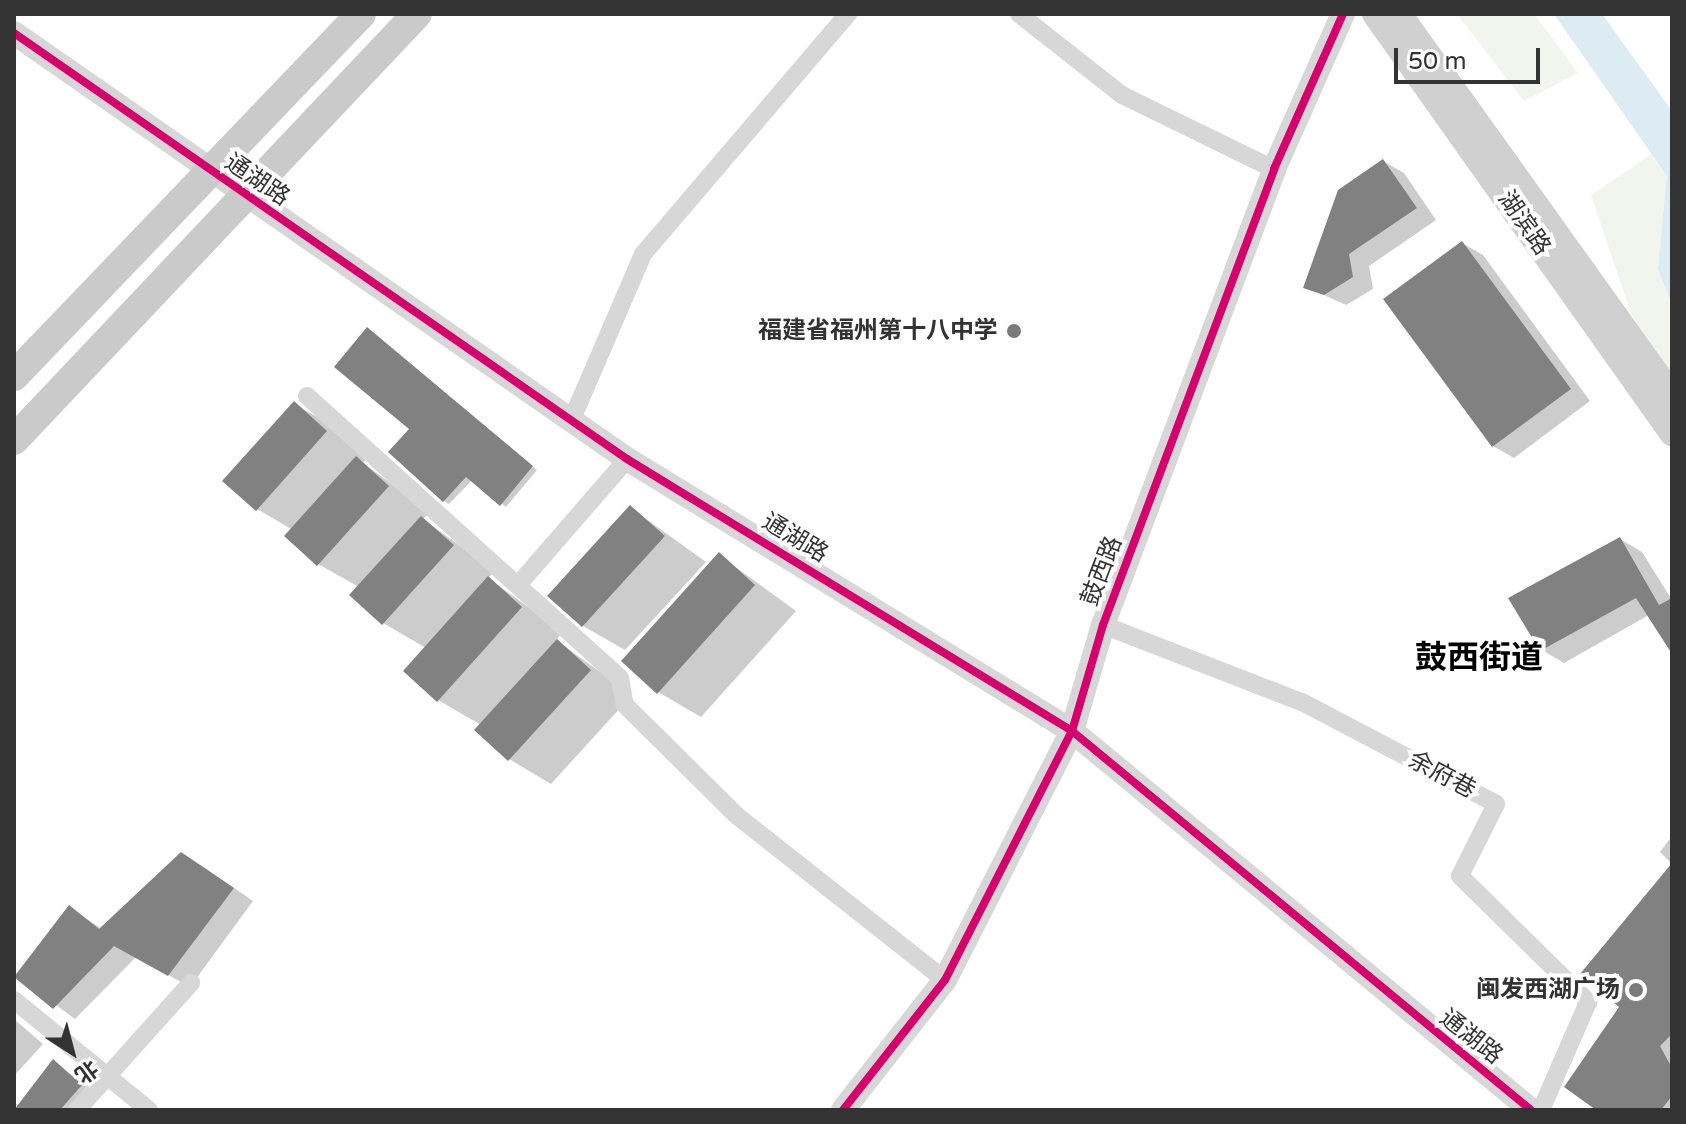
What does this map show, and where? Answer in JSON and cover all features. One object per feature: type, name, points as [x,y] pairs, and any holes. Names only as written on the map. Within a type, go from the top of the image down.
[{"type":"main road","points":[[14,376],[206,169],[361,14]]},
{"type":"main road","points":[[14,440],[417,14]]},
{"type":"main road","name":"湖滨路","points":[[1375,14],[1672,433]]},
{"type":"main road","name":"湖滨路","points":[[1399,14],[1672,395]]},
{"type":"street","points":[[572,419],[643,254],[848,14]]},
{"type":"street","points":[[1019,14],[1122,95],[1274,169]]},
{"type":"street","name":"鼓西路","points":[[843,1110],[945,980],[1072,731],[1103,625],[1274,169],[1343,14]]},
{"type":"street","name":"通湖路","points":[[14,33],[627,459],[1072,731],[1531,1110]]},
{"type":"street","points":[[307,396],[620,678],[625,705],[736,815],[945,980]]},
{"type":"street","points":[[518,585],[627,459]]},
{"type":"street","name":"余府巷","points":[[1103,625],[1302,702],[1496,804],[1460,876],[1588,1002],[1563,1047],[1541,1110]]},
{"type":"street","points":[[77,1110],[191,983]]},
{"type":"street","points":[[14,1000],[149,1110]]},
{"type":"shaded area","points":[[1457,14],[1534,14],[1578,73],[1524,101]]},
{"type":"shaded area","points":[[1554,14],[1602,14],[1672,111],[1672,304],[1658,269],[1667,176]]},
{"type":"shaded area","points":[[1672,140],[1672,376],[1631,313],[1591,195]]},
{"type":"building","points":[[1383,159],[1417,208],[1349,254],[1353,277],[1324,295],[1303,288],[1338,190]]},
{"type":"building","points":[[1462,241],[1571,389],[1492,447],[1383,299]]},
{"type":"building","points":[[367,327],[533,466],[500,506],[466,477],[443,502],[388,452],[409,429],[334,367]]},
{"type":"building","points":[[294,401],[327,431],[256,511],[222,481]]},
{"type":"building","points":[[356,456],[389,486],[317,566],[284,536]]},
{"type":"building","points":[[630,505],[665,536],[582,627],[547,596]]},
{"type":"building","points":[[421,516],[454,545],[382,625],[349,595]]},
{"type":"building","points":[[1620,537],[1659,605],[1672,598],[1672,654],[1636,598],[1540,651],[1508,598]]},
{"type":"building","points":[[719,552],[755,585],[657,694],[621,661]]},
{"type":"building","points":[[488,576],[522,607],[437,702],[403,671]]},
{"type":"building","points":[[557,639],[591,670],[508,761],[474,730]]},
{"type":"building","points":[[181,852],[234,888],[168,976],[114,946],[53,1009],[14,977],[69,905],[99,929]]},
{"type":"building","name":"闽发西湖广场","points":[[1672,863],[1672,1034],[1660,1046],[1672,1068],[1672,1096],[1661,1110],[1596,1110],[1564,1087],[1619,1007],[1580,974]]},
{"type":"building","points":[[53,1059],[82,1085],[60,1110],[14,1110]]},
{"type":"cycle path","points":[[843,1110],[945,980],[1072,731],[1103,625],[1274,169],[1343,14]]},
{"type":"cycle path","points":[[14,33],[627,459],[1072,731],[1531,1110]]},
{"type":"place","name":"福建省福州第十八中学","points":[[1014,331]]},
{"type":"place","name":"闽发西湖广场","points":[[1636,990]]},
{"type":"district","name":"鼓西街道","points":[[1479,658]]}]
